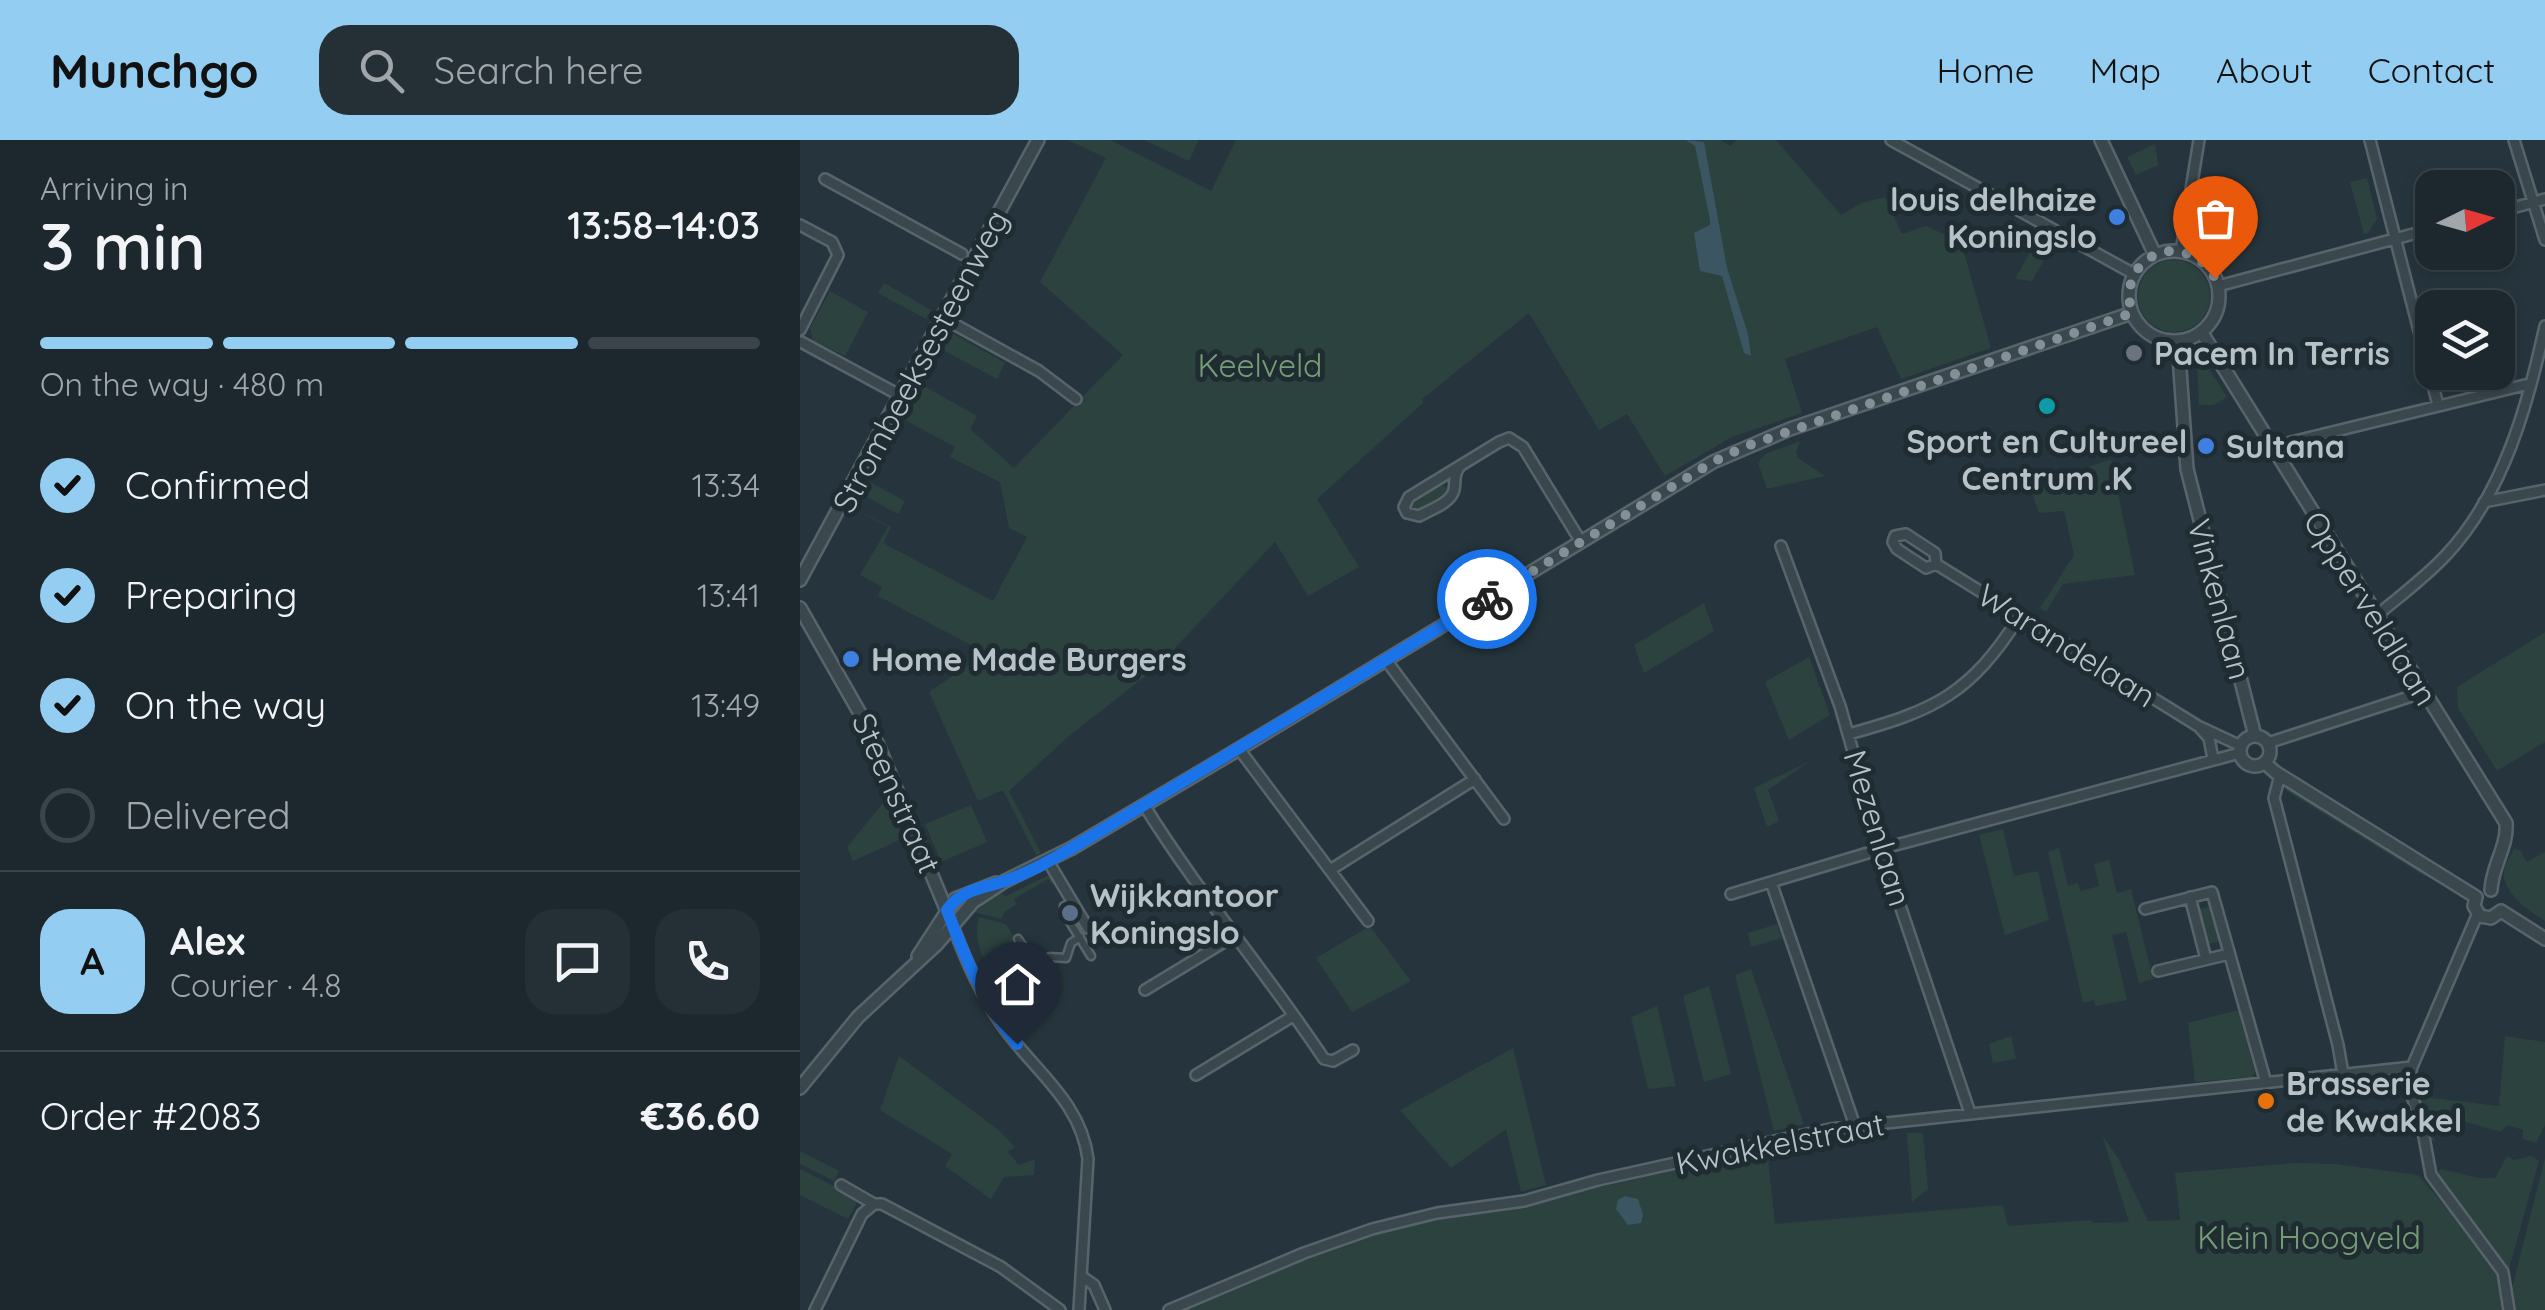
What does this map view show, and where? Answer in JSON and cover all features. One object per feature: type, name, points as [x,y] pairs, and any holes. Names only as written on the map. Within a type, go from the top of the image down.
[{"type":"street","name":"Strombeeksesteenweg","points":[[800,580],[1038,140]]},
{"type":"street","points":[[1891,140],[2134,274]]},
{"type":"street","points":[[2101,140],[2155,255]]},
{"type":"street","points":[[2181,251],[2199,140]]},
{"type":"street","points":[[2370,140],[2438,405]]},
{"type":"street","points":[[2514,140],[2545,240]]},
{"type":"street","name":"Strombeeksesteenweg","points":[[824,179],[962,254]]},
{"type":"street","points":[[2515,207],[2545,198]]},
{"type":"street","points":[[800,225],[832,242],[838,254],[800,330]]},
{"type":"street","points":[[2218,286],[2415,234]]},
{"type":"street","points":[[2181,251],[2205,264],[2218,286],[2218,307],[2202,333],[2178,342],[2150,335],[2132,313],[2129,292],[2134,274],[2155,255],[2181,251]]},
{"type":"street","points":[[917,960],[947,910],[962,895],[1048,861],[1713,462],[1744,447],[2132,313]]},
{"type":"street","points":[[943,318],[1029,366],[1076,399]]},
{"type":"street","points":[[2376,616],[2446,555],[2484,502],[2524,409],[2543,347],[2545,326]]},
{"type":"street","name":"Opperveldlaan","points":[[2202,333],[2506,823],[2491,890]]},
{"type":"street","points":[[800,342],[901,396]]},
{"type":"street","name":"Vinkenlaan","points":[[2178,342],[2187,469],[2255,736]]},
{"type":"street","points":[[2273,450],[2291,442],[2529,384]]},
{"type":"street","points":[[1461,465],[1454,474],[1454,490],[1448,499],[1420,516],[1406,513],[1406,500],[1461,465],[1504,439],[1515,440],[1581,542]]},
{"type":"street","points":[[2484,502],[2545,490]]},
{"type":"street","name":"Warandelaan","points":[[1906,534],[1936,553],[1936,564],[1926,568],[1896,549],[1892,542],[1895,536],[1906,534]]},
{"type":"street","name":"Mezenlaan","points":[[1781,546],[1849,734],[1882,849],[1970,1113]]},
{"type":"street","name":"Warandelaan","points":[[1936,564],[2240,750],[2248,765],[2265,763],[2476,897]]},
{"type":"street","name":"Steenstraat","points":[[800,608],[874,736],[975,980],[999,1021],[1065,1099],[1082,1127],[1088,1159],[1080,1310]]},
{"type":"street","points":[[1849,734],[1906,718],[1942,702],[1990,660],[2020,616]]},
{"type":"street","points":[[1386,660],[1504,819]]},
{"type":"street","points":[[1731,894],[2213,760],[2240,750],[2246,740],[2255,736],[2268,743],[2424,692]]},
{"type":"street","points":[[2198,726],[2208,738],[2213,760]]},
{"type":"street","points":[[2265,763],[2270,753],[2268,743]]},
{"type":"street","points":[[1239,749],[1368,921]]},
{"type":"street","points":[[2280,775],[2274,798],[2343,1074]]},
{"type":"street","points":[[1330,870],[1474,780]]},
{"type":"street","points":[[1144,805],[1171,849],[1327,1061],[1353,1050]]},
{"type":"street","points":[[1048,861],[1088,928]]},
{"type":"street","points":[[800,1088],[851,1025],[953,926],[968,906],[1004,881]]},
{"type":"street","points":[[1771,882],[1855,1126]]},
{"type":"street","points":[[2491,890],[2502,899],[2501,910],[2491,918],[2478,913],[2474,906],[2476,897],[2491,890]]},
{"type":"street","points":[[2144,909],[2212,892],[2266,1083]]},
{"type":"street","points":[[2190,898],[2206,960]]},
{"type":"street","points":[[1064,906],[1091,956]]},
{"type":"street","points":[[2501,910],[2545,938]]},
{"type":"street","points":[[2478,913],[2412,1067],[2409,1091],[2422,1126],[2431,1175],[2503,1272],[2508,1310]]},
{"type":"street","points":[[1144,990],[1234,936]]},
{"type":"street","points":[[1018,939],[1035,962],[1051,956],[1066,958],[1071,942],[1080,937]]},
{"type":"street","points":[[2158,972],[2230,954]]},
{"type":"street","points":[[998,988],[1028,955]]},
{"type":"street","points":[[1196,1075],[1294,1016]]},
{"type":"street","name":"Kwakkelstraat","points":[[1168,1310],[1372,1229],[1437,1212],[1524,1201],[1610,1177],[1814,1133],[2412,1067]]},
{"type":"street","points":[[841,1185],[980,1255],[1060,1310]]},
{"type":"street","points":[[815,1310],[854,1228],[874,1204]]},
{"type":"street","points":[[1084,1278],[1094,1286],[1105,1310]]},
{"type":"green space","name":"Keelveld","points":[[1068,140],[1110,140],[1211,191],[1236,140],[1720,140],[1731,146],[1736,140],[1776,140],[1841,215],[1861,203],[1885,197],[1902,234],[1926,226],[1961,242],[1991,348],[1901,379],[1877,327],[1785,359],[1802,413],[1732,437],[1665,476],[1627,414],[1599,430],[1529,313],[1422,399],[1423,403],[1317,499],[1359,567],[1308,596],[1275,542],[1157,667],[1069,736],[1009,791],[1041,853],[1036,855],[1003,790],[978,801],[929,692],[982,656],[971,645],[878,596],[882,587],[860,575],[888,527],[854,508],[891,527],[883,543],[993,601],[1027,537],[1009,528],[1000,482],[950,457],[955,447],[901,418],[920,384],[977,416],[970,429],[1014,468],[1123,355],[1040,282],[1106,158]]},
{"type":"green space","points":[[1144,140],[1199,140],[1189,161]]},
{"type":"green space","points":[[2155,144],[2158,165],[2136,175],[2127,157]]},
{"type":"green space","points":[[2367,178],[2377,219],[2364,234],[2350,182]]},
{"type":"green space","points":[[2039,236],[2053,244],[2032,281],[2015,279]]},
{"type":"green space","points":[[2174,260],[2199,271],[2210,296],[2199,321],[2174,332],[2149,321],[2138,296],[2149,271]]},
{"type":"green space","points":[[884,283],[931,310],[926,319],[878,293]]},
{"type":"green space","points":[[830,291],[868,312],[845,356],[813,341],[810,328]]},
{"type":"green space","points":[[954,334],[1005,363],[997,379],[939,348],[945,337]]},
{"type":"green space","points":[[2204,361],[2227,397],[2214,405],[2199,405],[2197,363]]},
{"type":"green space","points":[[1801,441],[1796,451],[1798,458],[1825,476],[1767,489],[1758,463],[1765,454]]},
{"type":"green space","points":[[2111,459],[2135,575],[2063,584],[2046,612],[2040,608],[2074,555],[2064,511],[2039,513],[2030,488]]},
{"type":"green space","points":[[868,481],[905,501],[898,514],[861,494]]},
{"type":"green space","points":[[1444,484],[1446,495],[1418,512],[1410,510],[1412,500]]},
{"type":"green space","points":[[1704,603],[1714,631],[1644,673],[1634,645]]},
{"type":"green space","points":[[2545,632],[2545,742],[2497,771],[2458,708],[2457,687]]},
{"type":"green space","points":[[1809,657],[1830,715],[1789,740],[1765,682]]},
{"type":"green space","points":[[1810,761],[1768,790],[1779,821],[1767,827],[1754,788]]},
{"type":"green space","points":[[2287,786],[2428,873],[2426,877],[2285,790]]},
{"type":"green space","points":[[887,798],[904,838],[853,861],[847,847]]},
{"type":"green space","points":[[971,805],[987,842],[941,862],[925,824]]},
{"type":"green space","points":[[2003,829],[2014,876],[2038,871],[2049,920],[2005,935],[1979,835]]},
{"type":"green space","points":[[2059,848],[2068,886],[2078,883],[2081,891],[2099,886],[2094,864],[2109,860],[2117,893],[2131,889],[2153,979],[2139,983],[2126,932],[2112,935],[2127,1000],[2096,1006],[2094,1000],[2083,1003],[2048,852]]},
{"type":"green space","points":[[2514,848],[2520,850],[2527,862],[2545,852],[2545,921],[2518,901],[2504,879]]},
{"type":"green space","points":[[1052,876],[1053,885],[1048,879],[1014,899],[1016,905],[1004,912],[1001,919],[974,912],[1001,893],[1006,896]]},
{"type":"green space","points":[[2213,906],[2222,941],[2208,944],[2199,909]]},
{"type":"green space","points":[[979,917],[1006,924],[1019,945],[1019,960],[1003,973],[999,982],[994,981],[980,950]]},
{"type":"green space","points":[[1777,924],[1782,938],[1751,947],[1748,933]]},
{"type":"green space","points":[[1370,926],[1411,981],[1352,1012],[1316,958]]},
{"type":"green space","points":[[1751,969],[1804,1124],[1774,1131],[1735,975]]},
{"type":"green space","points":[[1709,986],[1731,1074],[1704,1082],[1683,996]]},
{"type":"green space","points":[[1657,1006],[1676,1086],[1648,1089],[1631,1017]]},
{"type":"green space","points":[[2238,1010],[2255,1071],[2252,1077],[2195,1082],[2188,1023]]},
{"type":"green space","points":[[2011,1036],[2016,1059],[1993,1063],[1989,1044]]},
{"type":"green space","points":[[2505,1036],[2545,1042],[2545,1125],[2536,1143],[2523,1139],[2523,1130],[2507,1125],[2501,1132],[2460,1120],[2450,1112],[2434,1111],[2431,1119],[2435,1142],[2432,1141],[2416,1096],[2499,1106]]},
{"type":"green space","points":[[1513,1048],[1546,1185],[1521,1192],[1506,1129],[1451,1168],[1400,1110]]},
{"type":"green space","points":[[899,1056],[1000,1131],[1015,1147],[1008,1152],[1019,1165],[1035,1159],[1034,1175],[1004,1177],[991,1199],[945,1166],[952,1154],[880,1110]]},
{"type":"green space","points":[[1907,1133],[1923,1133],[1928,1189],[1912,1202]]},
{"type":"green space","name":"Klein Hoogveld","points":[[2102,1135],[2118,1158],[2148,1221],[2180,1220],[2175,1173],[2296,1163],[2418,1175],[2474,1238],[2511,1292],[2545,1158],[2545,1310],[1183,1310],[1317,1251],[1417,1219],[1523,1204],[1767,1150],[1775,1224],[2003,1205],[2008,1226],[2091,1220],[2129,1222]]},
{"type":"green space","points":[[800,1151],[839,1171],[834,1181],[800,1164]]},
{"type":"green space","points":[[2507,1156],[2514,1160],[2532,1156],[2539,1161],[2509,1269],[2441,1186],[2435,1173],[2441,1169],[2495,1178]]},
{"type":"green space","points":[[800,1169],[859,1199],[848,1219],[800,1195]]},
{"type":"water","points":[[1686,140],[1704,142],[1727,268],[1751,356],[1744,353],[1722,276],[1700,271],[1694,233],[1710,225],[1710,220],[1695,146]]},
{"type":"water","points":[[1625,1196],[1638,1199],[1641,1223],[1628,1225],[1616,1209],[1618,1200]]},
{"type":"way so far","points":[[1487,599],[1744,447],[2132,313],[2130,283],[2138,268],[2155,255],[2170,251],[2190,254],[2205,264],[2215,278]]},
{"type":"place","name":"louis delhaize Koningslo","points":[[2117,217]]},
{"type":"place","name":"Pacem In Terris","points":[[2134,353]]},
{"type":"place","name":"Sport en Cultureel Centrum .K","points":[[2047,406]]},
{"type":"place","name":"Sultana","points":[[2206,446]]},
{"type":"place","name":"Home Made Burgers","points":[[851,659]]},
{"type":"place","name":"Wijkkantoor Koningslo","points":[[1070,913]]},
{"type":"place","name":"Brasserie de Kwakkel","points":[[2266,1101]]},
{"type":"route","points":[[1017,1044],[999,1021],[968,964],[947,910],[955,899],[1004,881],[1072,848],[1487,599]]}]
